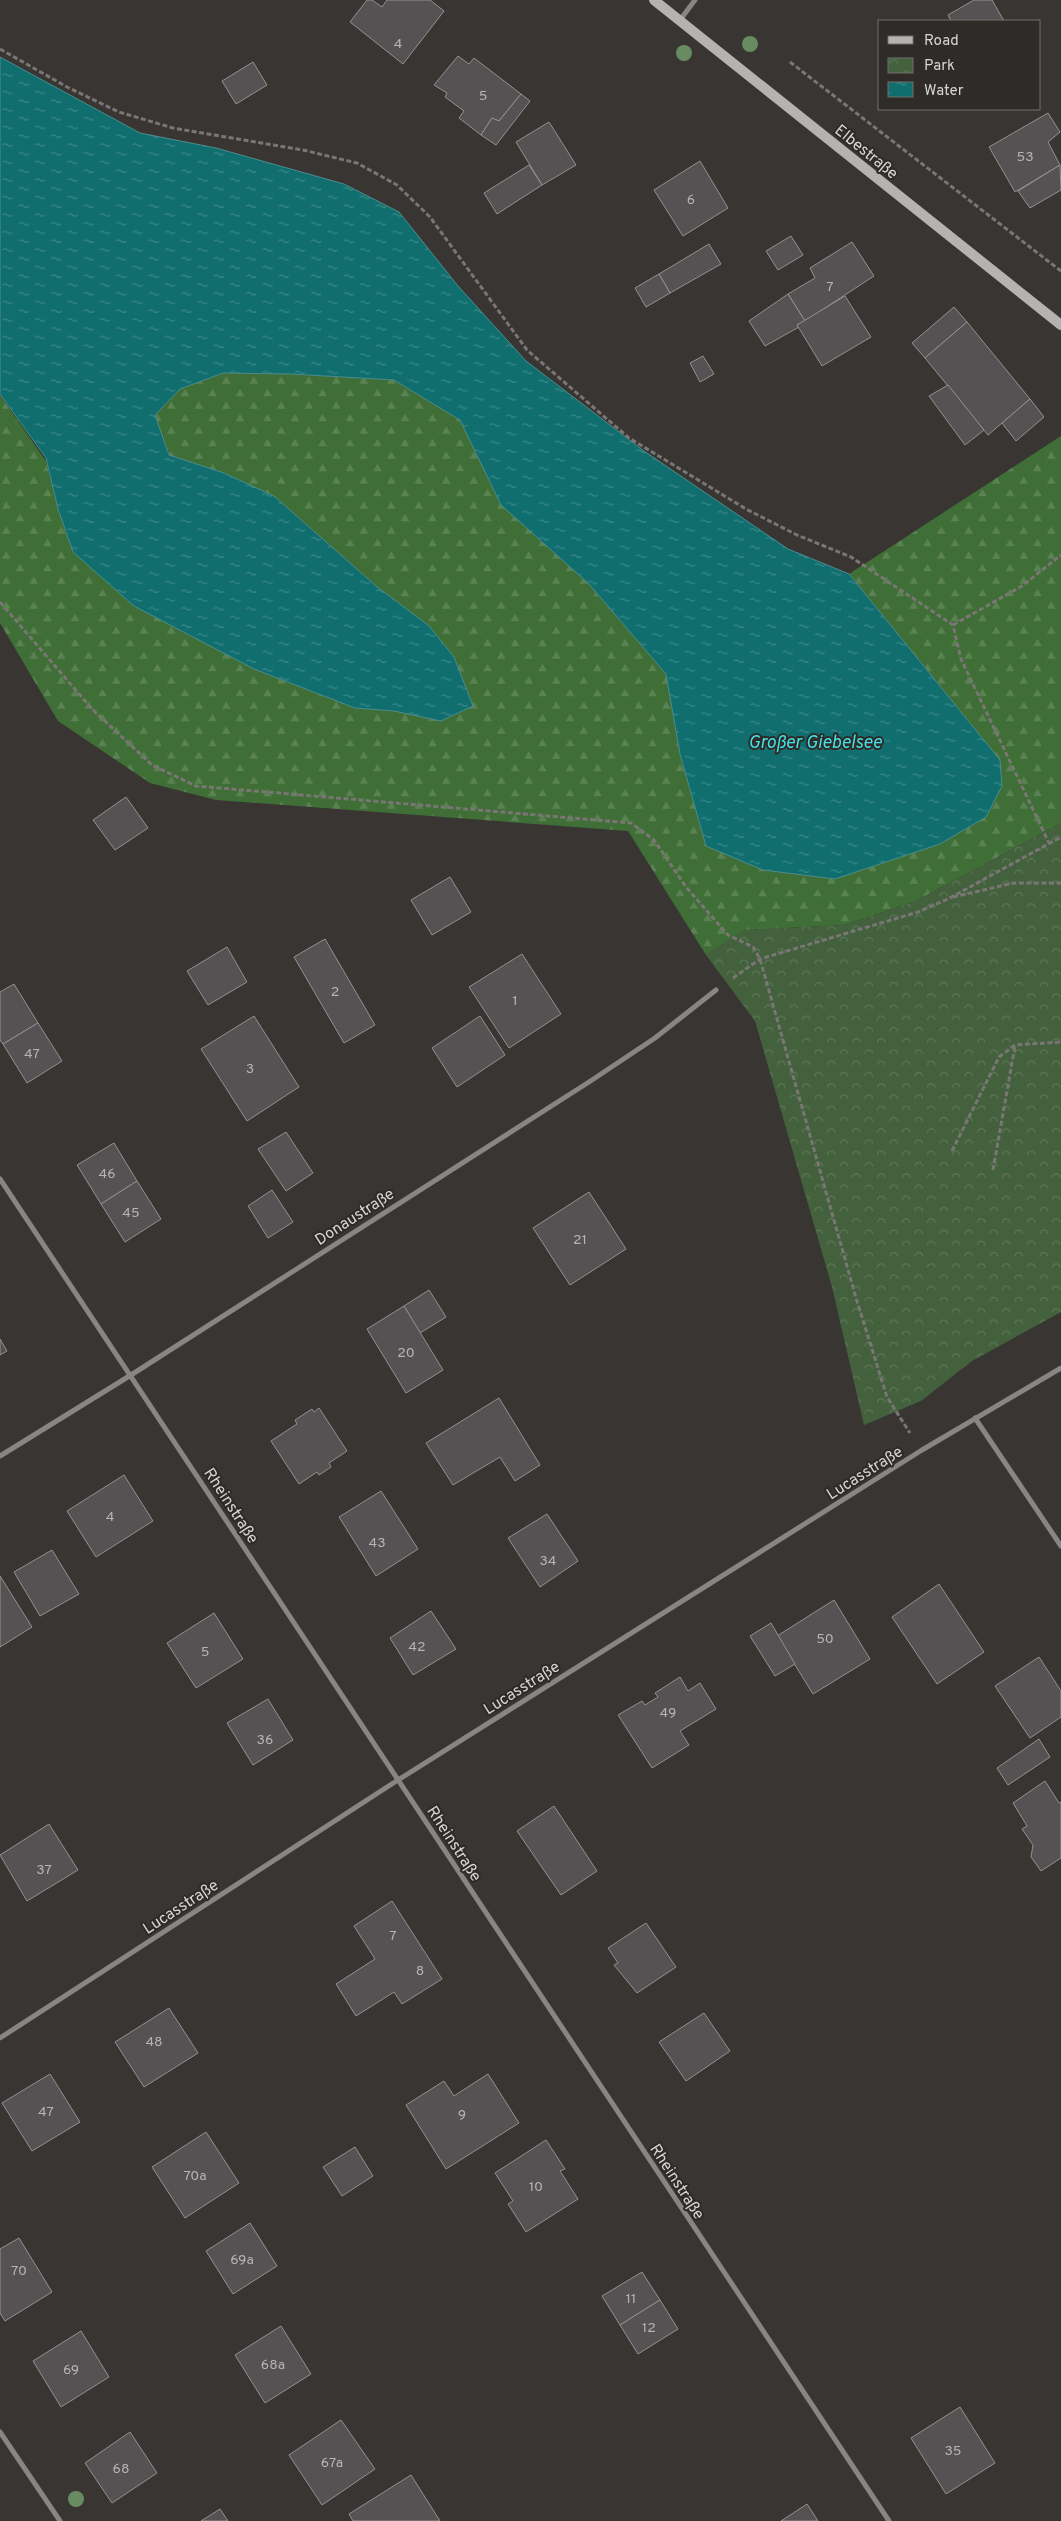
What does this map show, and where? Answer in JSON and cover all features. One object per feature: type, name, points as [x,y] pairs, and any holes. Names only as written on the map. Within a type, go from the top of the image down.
[{"type":"street","name":"Elbestraße","points":[[654,0],[1061,325]]},
{"type":"street","points":[[680,20],[695,0]]},
{"type":"street","name":"Donaustraße","points":[[0,1456],[131,1375],[589,1082],[655,1038],[716,990]]},
{"type":"street","name":"Rheinstraße","points":[[0,1179],[889,2521]]},
{"type":"street","name":"Lucasstraße","points":[[0,2038],[398,1780],[922,1450],[1061,1368]]},
{"type":"street","points":[[975,1418],[1061,1546]]},
{"type":"street","points":[[0,2432],[60,2521]]},
{"type":"path","points":[[0,49],[67,87],[119,112],[172,128],[303,150],[356,163],[397,185],[430,217],[527,350],[628,438],[746,509],[797,535],[851,557],[953,625],[961,658],[1049,843]]},
{"type":"path","points":[[790,62],[1061,271]]},
{"type":"path","points":[[953,625],[1022,586],[1061,555]]},
{"type":"path","points":[[0,602],[92,709],[152,764],[196,786],[631,823],[654,840],[686,887],[728,935],[753,947],[760,959],[856,1298],[887,1397],[922,1450]]},
{"type":"path","points":[[716,990],[760,959],[918,912],[948,899],[1061,837]]},
{"type":"path","points":[[948,899],[1014,882],[1061,883]]},
{"type":"path","points":[[952,1151],[999,1057],[1015,1045],[1061,1042]]},
{"type":"path","points":[[993,1170],[1015,1045]]},
{"type":"green space","points":[[223,373],[291,374],[394,380],[460,420],[502,505],[589,584],[666,674],[680,754],[706,846],[835,879],[940,844],[1000,760],[849,574],[1061,436],[1061,823],[916,901],[844,925],[745,930],[706,955],[628,831],[216,800],[150,783],[58,721],[0,623],[0,395],[46,461],[58,509],[73,552],[254,669],[355,708],[394,711],[429,626],[376,586],[274,496],[224,473],[169,455],[155,415],[180,389]]},
{"type":"green space","points":[[1061,823],[1061,1312],[972,1361],[921,1401],[864,1425],[832,1287],[755,1021],[706,955],[745,930],[844,925],[916,901]]},
{"type":"water","name":"Großer Giebelsee","points":[[0,57],[140,133],[216,148],[344,184],[399,212],[458,286],[526,361],[644,451],[788,549],[849,574],[1000,760],[1002,786],[986,817],[940,844],[835,879],[763,870],[706,846],[680,754],[666,674],[589,584],[501,505],[460,420],[394,380],[291,374],[223,373],[180,389],[155,415],[169,455],[224,473],[274,496],[376,586],[429,626],[454,657],[473,706],[441,721],[394,711],[355,708],[254,669],[134,606],[73,552],[58,509],[46,458],[0,394]]},
{"type":"building","points":[[367,0],[372,0],[382,7],[387,0],[430,0],[444,11],[403,64],[350,22]]},
{"type":"building","points":[[974,0],[992,0],[1003,20],[950,20],[948,15]]},
{"type":"building","points":[[458,56],[469,64],[474,58],[521,94],[499,121],[492,118],[481,135],[459,118],[464,111],[445,97],[447,93],[434,85]]},
{"type":"building","points":[[253,62],[267,85],[236,104],[222,81]]},
{"type":"building","points":[[521,94],[530,101],[496,145],[481,135],[492,118],[499,121]]},
{"type":"building","points":[[1048,113],[1060,132],[1048,142],[1060,165],[1015,192],[989,147]]},
{"type":"building","points":[[549,122],[576,165],[542,185],[516,142]]},
{"type":"building","points":[[700,161],[728,208],[683,236],[654,190]]},
{"type":"building","points":[[529,165],[542,185],[497,214],[484,193]]},
{"type":"building","points":[[1060,165],[1061,190],[1030,208],[1018,191]]},
{"type":"building","points":[[791,236],[803,255],[778,270],[766,251]]},
{"type":"building","points":[[852,242],[874,276],[805,321],[788,294],[815,278],[810,268]]},
{"type":"building","points":[[709,244],[721,264],[670,293],[659,274]]},
{"type":"building","points":[[659,274],[670,293],[646,307],[635,288]]},
{"type":"building","points":[[788,294],[805,321],[797,325],[799,327],[765,346],[749,321]]},
{"type":"building","points":[[845,296],[871,337],[822,366],[797,325]]},
{"type":"building","points":[[954,307],[967,322],[925,358],[912,343]]},
{"type":"building","points":[[967,322],[1030,399],[988,435],[925,358]]},
{"type":"building","points":[[703,356],[714,374],[700,382],[690,363]]},
{"type":"building","points":[[948,385],[984,430],[965,445],[929,396]]},
{"type":"building","points":[[1030,399],[1044,417],[1016,441],[1002,423]]},
{"type":"building","points":[[126,797],[148,828],[115,850],[93,820]]},
{"type":"building","points":[[450,877],[471,912],[432,935],[411,900]]},
{"type":"building","points":[[325,939],[375,1025],[344,1043],[294,957]]},
{"type":"building","points":[[227,947],[247,982],[208,1005],[187,971]]},
{"type":"building","points":[[522,954],[561,1014],[509,1048],[469,987]]},
{"type":"building","points":[[14,984],[38,1023],[3,1044],[0,1040],[0,992]]},
{"type":"building","points":[[254,1016],[299,1087],[247,1121],[201,1049]]},
{"type":"building","points":[[480,1016],[505,1055],[457,1087],[432,1048]]},
{"type":"building","points":[[38,1023],[62,1061],[27,1083],[3,1044]]},
{"type":"building","points":[[286,1132],[313,1173],[286,1191],[258,1149]]},
{"type":"building","points":[[114,1143],[137,1181],[101,1204],[77,1165]]},
{"type":"building","points":[[137,1181],[161,1219],[125,1242],[101,1204]]},
{"type":"building","points":[[272,1190],[293,1222],[268,1238],[248,1206]]},
{"type":"building","points":[[589,1192],[626,1249],[570,1285],[533,1228]]},
{"type":"building","points":[[429,1290],[446,1317],[420,1333],[404,1306]]},
{"type":"building","points":[[404,1306],[443,1370],[406,1393],[367,1329]]},
{"type":"building","points":[[0,1339],[7,1351],[0,1355]]},
{"type":"building","points":[[499,1398],[540,1465],[515,1481],[500,1457],[453,1485],[426,1443]]},
{"type":"building","points":[[319,1408],[347,1451],[329,1463],[331,1467],[319,1475],[317,1472],[299,1484],[271,1441],[297,1424],[295,1420],[312,1409],[314,1412]]},
{"type":"building","points":[[124,1475],[153,1521],[96,1557],[67,1511]]},
{"type":"building","points":[[381,1491],[418,1549],[376,1576],[339,1517]]},
{"type":"building","points":[[547,1514],[578,1561],[540,1587],[508,1538]]},
{"type":"building","points":[[52,1550],[79,1594],[40,1616],[14,1572]]},
{"type":"building","points":[[0,1576],[32,1627],[0,1647]]},
{"type":"building","points":[[939,1584],[984,1652],[937,1684],[892,1617]]},
{"type":"building","points":[[834,1600],[870,1659],[813,1694],[777,1636]]},
{"type":"building","points":[[431,1611],[456,1649],[413,1675],[390,1638]]},
{"type":"building","points":[[214,1613],[243,1659],[196,1688],[167,1643]]},
{"type":"building","points":[[771,1623],[795,1664],[775,1676],[750,1636]]},
{"type":"building","points":[[1039,1657],[1061,1691],[1061,1717],[1030,1738],[995,1686]]},
{"type":"building","points":[[680,1677],[688,1691],[700,1683],[716,1709],[680,1731],[689,1745],[652,1768],[618,1715],[642,1701],[645,1705],[658,1697],[655,1693]]},
{"type":"building","points":[[268,1699],[293,1740],[253,1765],[227,1723]]},
{"type":"building","points":[[1039,1739],[1050,1757],[1008,1785],[997,1768]]},
{"type":"building","points":[[1045,1781],[1059,1803],[1061,1802],[1061,1858],[1041,1871],[1031,1857],[1033,1845],[1022,1829],[1027,1826],[1013,1803]]},
{"type":"building","points":[[554,1806],[597,1871],[561,1895],[517,1831]]},
{"type":"building","points":[[49,1824],[78,1870],[27,1901],[0,1855]]},
{"type":"building","points":[[392,1901],[442,1979],[402,2004],[394,1992],[356,2016],[336,1984],[375,1959],[354,1926]]},
{"type":"building","points":[[646,1923],[676,1967],[637,1993],[614,1965],[618,1963],[608,1948]]},
{"type":"building","points":[[169,2008],[198,2053],[144,2087],[115,2042]]},
{"type":"building","points":[[704,2013],[730,2051],[686,2081],[659,2042]]},
{"type":"building","points":[[50,2074],[80,2122],[32,2151],[2,2103]]},
{"type":"building","points":[[488,2074],[519,2123],[446,2169],[406,2105],[444,2081],[454,2096]]},
{"type":"building","points":[[206,2132],[239,2183],[185,2218],[152,2167]]},
{"type":"building","points":[[546,2140],[565,2169],[560,2171],[578,2199],[526,2232],[508,2204],[513,2201],[495,2173]]},
{"type":"building","points":[[355,2147],[373,2176],[342,2196],[323,2167]]},
{"type":"building","points":[[250,2223],[277,2266],[233,2294],[206,2251]]},
{"type":"building","points":[[19,2238],[52,2292],[5,2321],[0,2313],[0,2249]]},
{"type":"building","points":[[642,2272],[660,2300],[620,2325],[602,2296]]},
{"type":"building","points":[[660,2300],[678,2329],[638,2354],[620,2325]]},
{"type":"building","points":[[281,2326],[311,2374],[265,2403],[235,2355]]},
{"type":"building","points":[[81,2331],[109,2377],[61,2407],[33,2361]]},
{"type":"building","points":[[960,2407],[995,2463],[946,2494],[911,2438]]},
{"type":"building","points":[[341,2420],[375,2469],[322,2505],[289,2455]]},
{"type":"building","points":[[130,2432],[157,2473],[112,2503],[85,2463]]},
{"type":"building","points":[[411,2475],[440,2521],[353,2521],[349,2514]]},
{"type":"building","points":[[807,2504],[818,2521],[781,2521]]},
{"type":"building","points":[[220,2509],[228,2521],[201,2521]]}]
